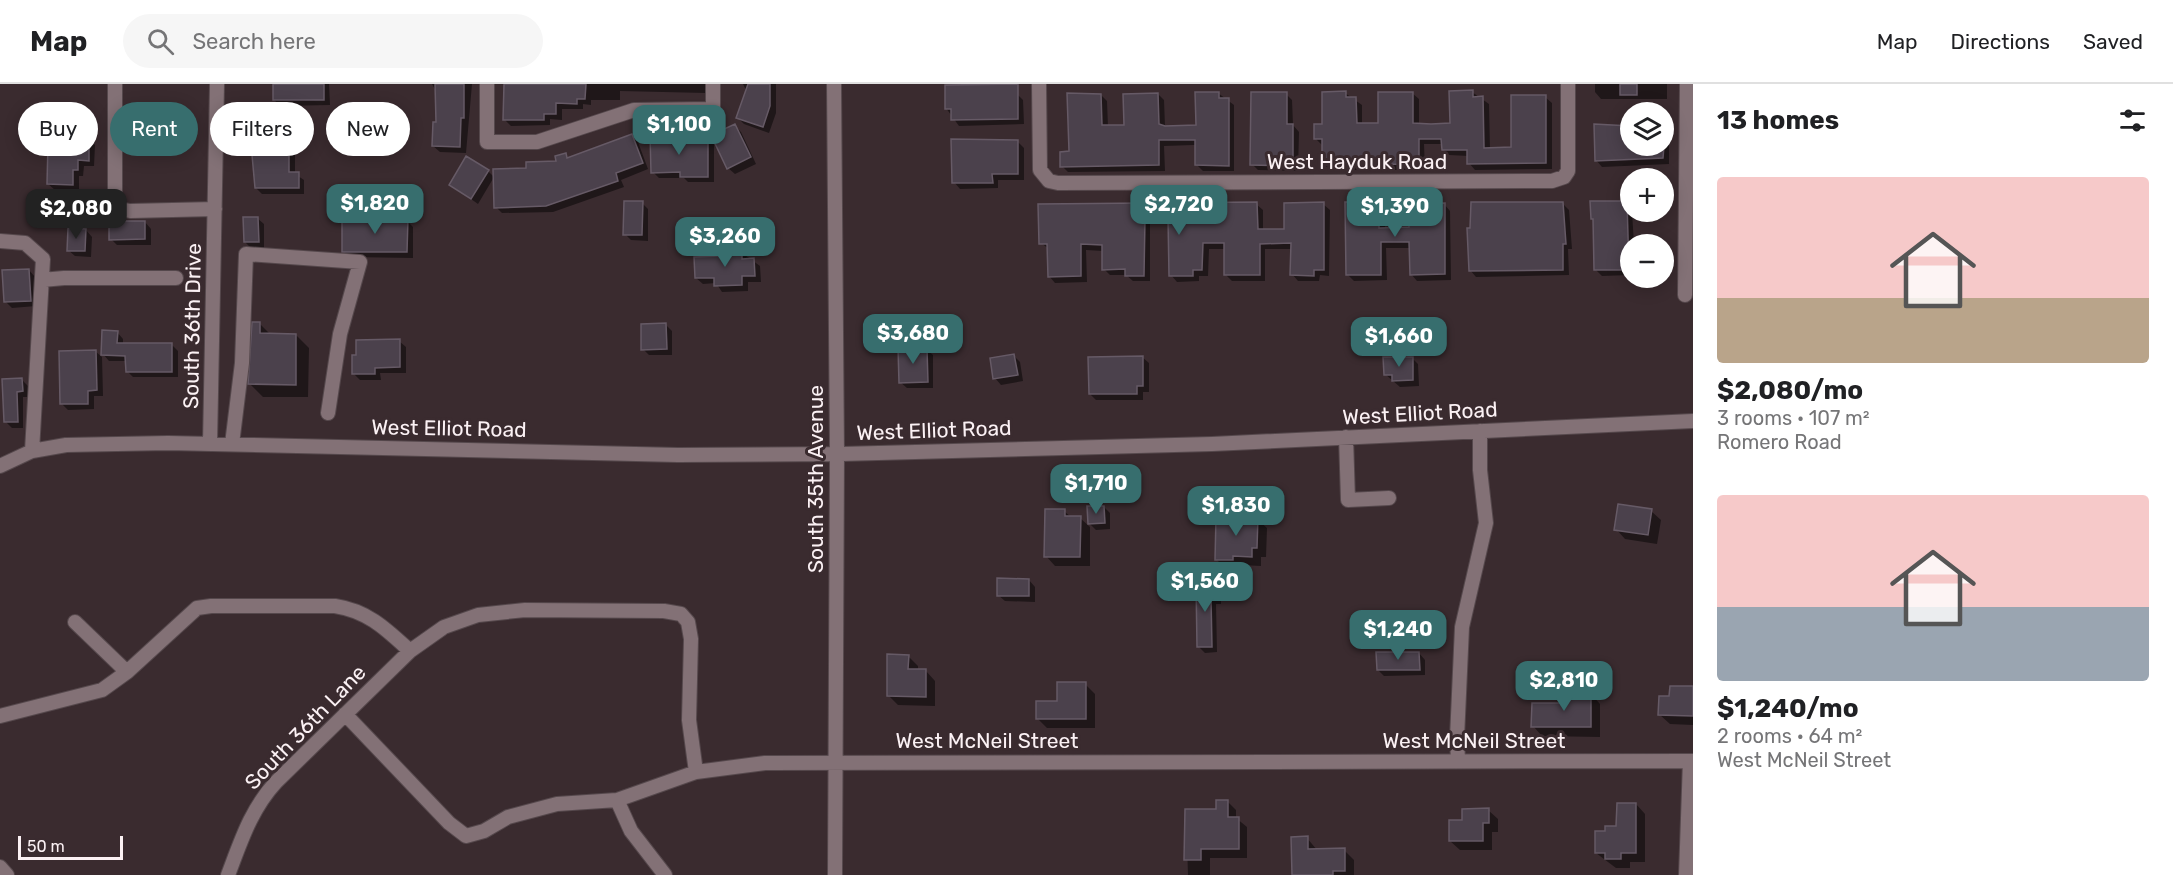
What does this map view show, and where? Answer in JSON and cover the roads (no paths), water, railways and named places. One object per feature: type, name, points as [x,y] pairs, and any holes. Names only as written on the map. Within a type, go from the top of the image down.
[{"type":"street","points":[[115,84],[115,203],[120,209],[130,211],[215,209]]},
{"type":"street","name":"South 36th Drive","points":[[210,444],[217,84]]},
{"type":"street","points":[[487,84],[487,142],[537,142],[634,110],[713,110],[713,84]]},
{"type":"street","name":"South 35th Avenue","points":[[834,84],[837,454],[835,875]]},
{"type":"street","name":"West Hayduk Road","points":[[1039,84],[1039,159],[1043,177],[1048,181],[1058,183],[1552,181],[1564,177],[1568,166],[1568,84]]},
{"type":"street","points":[[1685,295],[1687,84]]},
{"type":"street","points":[[0,241],[25,243],[43,259],[32,451]]},
{"type":"street","points":[[232,444],[242,363],[246,254],[360,262],[340,334],[328,413]]},
{"type":"street","points":[[42,280],[176,278]]},
{"type":"street","name":"West Elliot Road","points":[[0,466],[32,451],[66,445],[232,444],[678,455],[837,454],[1346,437],[1693,421]]},
{"type":"street","points":[[1458,761],[1462,627],[1486,523],[1480,470],[1480,431]]},
{"type":"street","points":[[1346,437],[1348,500],[1389,498]]},
{"type":"street","points":[[0,716],[102,690],[127,672],[197,608],[335,606],[354,609],[375,619],[410,651]]},
{"type":"street","name":"South 36th Lane","points":[[228,875],[249,820],[261,798],[410,651],[444,627],[478,615],[525,610],[664,611],[681,614],[688,622],[691,639],[689,720],[696,772]]},
{"type":"street","points":[[75,622],[127,672]]},
{"type":"street","name":"West McNeil Street","points":[[345,714],[449,823],[466,836],[484,831],[508,817],[557,804],[617,800],[696,772],[765,763],[1692,761]]},
{"type":"street","points":[[1686,875],[1692,761]]},
{"type":"street","points":[[617,800],[632,831],[665,875]]},
{"type":"street","points":[[0,867],[7,875]]}]
